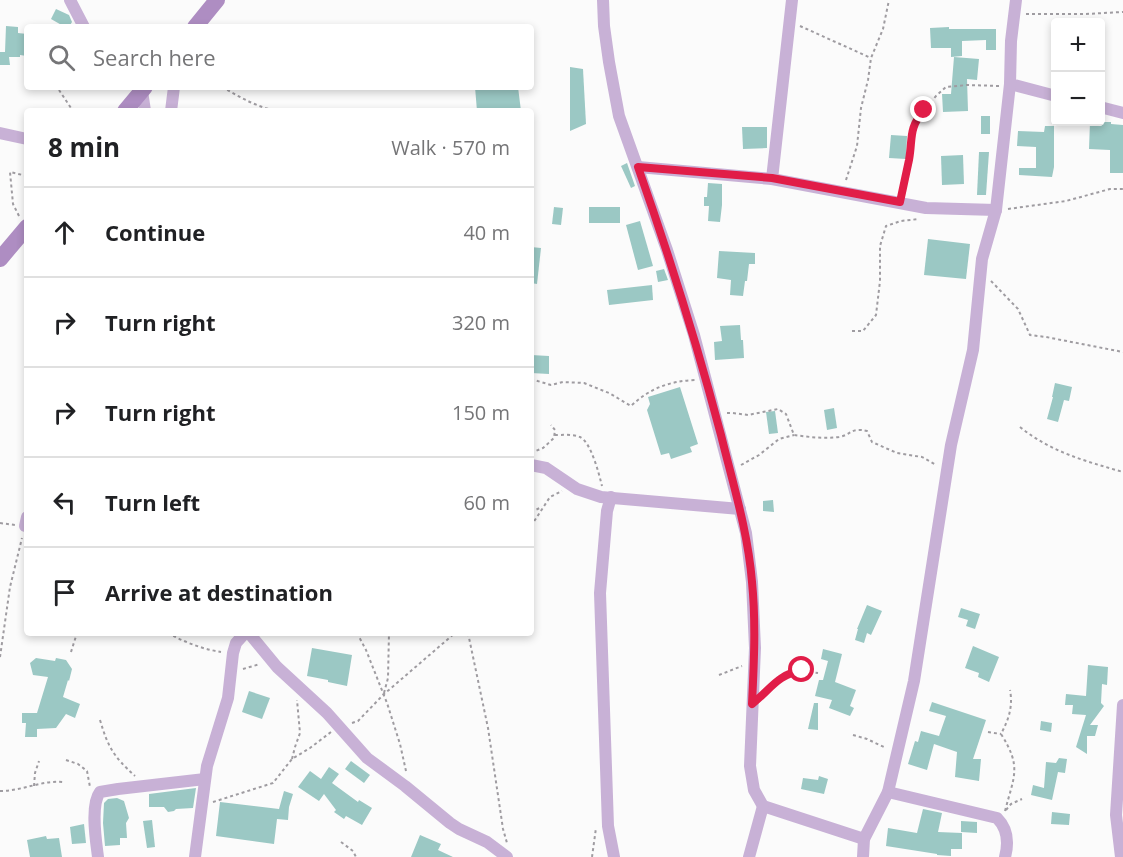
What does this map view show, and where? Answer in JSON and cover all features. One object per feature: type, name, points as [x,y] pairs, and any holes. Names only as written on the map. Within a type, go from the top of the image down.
[{"type":"street","points":[[70,0],[82,24]]},
{"type":"street","points":[[197,24],[217,0]]},
{"type":"street","points":[[603,0],[604,26],[619,116],[667,250],[694,335],[746,533],[752,582],[755,648],[750,766],[754,790],[763,806],[864,839]]},
{"type":"street","points":[[772,178],[792,0]]},
{"type":"street","points":[[863,857],[864,839],[888,792],[914,681],[951,446],[973,350],[982,259],[996,210],[1010,84],[1011,41],[1016,0]]},
{"type":"street","points":[[1010,84],[1051,95]]},
{"type":"street","points":[[127,108],[141,90]]},
{"type":"street","points":[[142,90],[145,108]]},
{"type":"street","points":[[171,108],[174,90]]},
{"type":"street","points":[[1105,108],[1123,113]]},
{"type":"street","points":[[0,133],[24,138]]},
{"type":"street","points":[[638,167],[772,178],[926,208],[996,210]]},
{"type":"street","points":[[0,259],[24,231]]},
{"type":"street","points":[[534,466],[546,468],[573,486],[593,494],[740,509]]},
{"type":"street","points":[[609,497],[600,593],[608,826],[613,857]]},
{"type":"street","points":[[195,857],[209,754],[228,698],[233,653],[236,644],[244,636]]},
{"type":"street","points":[[250,636],[294,683],[340,726],[368,758],[450,823],[507,852]]},
{"type":"street","points":[[1121,857],[1116,815],[1123,705]]},
{"type":"street","points":[[98,857],[95,806],[100,792],[205,779]]},
{"type":"street","points":[[888,792],[997,818],[1008,838],[1005,857]]},
{"type":"street","points":[[749,857],[763,806]]},
{"type":"path","points":[[843,192],[857,146],[861,108],[871,58],[883,29],[889,0]]},
{"type":"path","points":[[1014,14],[1123,12]]},
{"type":"path","points":[[789,22],[871,58]]},
{"type":"path","points":[[900,202],[915,120],[936,96],[946,87],[1010,84]]},
{"type":"path","points":[[59,90],[71,108]]},
{"type":"path","points":[[227,90],[264,108]]},
{"type":"path","points":[[24,175],[10,172],[13,204],[24,225]]},
{"type":"path","points":[[996,210],[1066,201],[1110,189],[1123,189]]},
{"type":"path","points":[[852,331],[863,331],[876,315],[880,281],[880,246],[886,226],[901,220],[922,219],[926,208]]},
{"type":"path","points":[[981,271],[1018,309],[1030,335],[1123,352]]},
{"type":"path","points":[[534,380],[551,385],[563,382],[584,383],[609,393],[631,406],[650,391],[663,386],[686,380],[706,380]]},
{"type":"path","points":[[715,415],[733,413],[748,415],[777,409],[786,414],[794,435]]},
{"type":"path","points":[[534,452],[543,448],[554,438],[555,430],[551,425]]},
{"type":"path","points":[[1020,427],[1043,444],[1061,452],[1123,472]]},
{"type":"path","points":[[730,470],[752,460],[779,439],[794,435],[843,436],[849,431],[860,429],[867,431],[872,442],[897,453],[921,457],[947,473]]},
{"type":"path","points":[[555,435],[579,437],[586,443],[599,472],[602,488],[609,497]]},
{"type":"path","points":[[534,521],[549,496],[573,486]]},
{"type":"path","points":[[534,511],[543,507]]},
{"type":"path","points":[[0,657],[10,587],[24,529]]},
{"type":"path","points":[[71,652],[76,636]]},
{"type":"path","points":[[174,636],[207,649],[233,653]]},
{"type":"path","points":[[359,636],[366,650],[400,744],[412,792]]},
{"type":"path","points":[[383,695],[388,678],[389,636]]},
{"type":"path","points":[[201,810],[223,798],[273,783],[292,759],[340,726],[358,721],[383,695],[452,636]]},
{"type":"path","points":[[469,636],[488,728],[507,852]]},
{"type":"path","points":[[231,671],[256,666],[270,659]]},
{"type":"path","points":[[719,675],[754,664]]},
{"type":"path","points":[[752,704],[777,680],[790,673],[802,670],[818,673]]},
{"type":"path","points":[[292,759],[300,733],[294,683]]},
{"type":"path","points":[[1001,734],[1008,722],[1012,702],[1010,690]]},
{"type":"path","points":[[100,720],[113,754],[146,785]]},
{"type":"path","points":[[988,732],[1001,734],[1010,748],[1016,766],[1004,812],[1011,804],[1022,799]]},
{"type":"path","points":[[853,735],[897,753]]},
{"type":"path","points":[[66,760],[78,764],[87,771],[90,786],[97,796]]},
{"type":"path","points":[[34,786],[39,761]]},
{"type":"path","points":[[0,791],[10,791],[53,781],[63,782]]},
{"type":"path","points":[[341,842],[353,851],[356,857]]},
{"type":"building","points":[[56,9],[69,15],[72,22],[60,24],[51,19]]},
{"type":"building","points":[[6,26],[18,27],[18,33],[24,34],[24,56],[9,57],[10,65],[0,65],[0,52],[5,52]]},
{"type":"building","points":[[949,27],[949,29],[996,29],[996,50],[986,50],[986,40],[962,41],[962,56],[951,57],[951,48],[931,48],[930,28]]},
{"type":"building","points":[[954,57],[979,59],[977,80],[967,79],[968,111],[943,112],[942,94],[951,94]]},
{"type":"building","points":[[570,67],[583,69],[586,124],[570,131]]},
{"type":"building","points":[[475,90],[518,90],[521,108],[477,108]]},
{"type":"building","points":[[981,116],[990,116],[990,134],[981,134]]},
{"type":"building","points":[[1105,122],[1123,125],[1123,173],[1110,173],[1110,150],[1089,149],[1090,126],[1105,126]]},
{"type":"building","points":[[1045,126],[1054,126],[1052,177],[1019,175],[1019,168],[1036,168],[1036,147],[1017,146],[1018,131],[1044,132]]},
{"type":"building","points":[[742,127],[767,127],[767,148],[743,149]]},
{"type":"building","points":[[891,135],[907,136],[906,159],[889,158]]},
{"type":"building","points":[[979,152],[989,152],[986,195],[977,195]]},
{"type":"building","points":[[963,155],[964,184],[942,185],[941,156]]},
{"type":"building","points":[[627,163],[635,186],[631,188],[621,166]]},
{"type":"building","points":[[708,183],[722,184],[720,222],[708,221],[709,206],[704,206],[704,197],[707,197]]},
{"type":"building","points":[[554,207],[563,208],[561,225],[552,224]]},
{"type":"building","points":[[589,207],[620,207],[620,223],[589,223]]},
{"type":"building","points":[[640,221],[653,266],[638,270],[626,225]]},
{"type":"building","points":[[928,239],[970,244],[966,279],[924,275]]},
{"type":"building","points":[[534,247],[541,248],[537,284],[534,284]]},
{"type":"building","points":[[719,251],[755,253],[755,264],[749,264],[743,296],[730,295],[731,280],[717,278]]},
{"type":"building","points":[[664,269],[668,280],[658,282],[656,271]]},
{"type":"building","points":[[652,285],[653,300],[609,305],[607,290]]},
{"type":"building","points":[[740,325],[744,358],[715,360],[714,342],[722,341],[720,326]]},
{"type":"building","points":[[534,355],[549,356],[549,374],[534,373]]},
{"type":"building","points":[[1055,383],[1072,387],[1069,401],[1064,400],[1058,422],[1047,419]]},
{"type":"building","points":[[680,387],[698,444],[690,447],[692,452],[671,459],[669,453],[661,455],[647,410],[650,404],[648,397]]},
{"type":"building","points":[[834,408],[837,428],[827,430],[824,410]]},
{"type":"building","points":[[775,411],[778,433],[769,434],[766,412]]},
{"type":"building","points":[[773,500],[774,512],[763,511],[763,501]]},
{"type":"building","points":[[867,605],[882,611],[871,635],[867,633],[864,643],[855,640]]},
{"type":"building","points":[[961,608],[980,614],[975,629],[966,626],[968,620],[958,617]]},
{"type":"building","points":[[973,646],[999,657],[989,682],[978,677],[979,673],[965,668]]},
{"type":"building","points":[[312,648],[352,655],[347,686],[307,676]]},
{"type":"building","points":[[823,649],[842,654],[835,682],[856,690],[850,706],[854,708],[850,716],[829,708],[832,700],[815,696],[819,680],[823,680],[828,661],[821,659]]},
{"type":"building","points":[[36,658],[66,660],[72,669],[63,697],[80,704],[75,718],[66,714],[56,728],[37,729],[37,737],[25,737],[26,723],[22,723],[22,713],[37,713],[48,677],[33,675],[30,663]]},
{"type":"building","points":[[1088,665],[1108,667],[1107,685],[1102,684],[1101,703],[1104,706],[1090,725],[1098,725],[1095,736],[1087,736],[1087,754],[1076,747],[1086,715],[1072,714],[1073,705],[1065,705],[1066,694],[1086,696]]},
{"type":"building","points":[[249,691],[270,698],[262,719],[242,712]]},
{"type":"building","points":[[932,702],[986,720],[973,759],[981,759],[979,781],[955,777],[957,752],[934,744],[927,770],[908,764],[915,741],[918,742],[921,731],[939,736],[946,716],[929,711]]},
{"type":"building","points":[[814,703],[818,703],[818,730],[808,729]]},
{"type":"building","points":[[1041,721],[1052,723],[1051,732],[1040,730]]},
{"type":"building","points":[[1059,758],[1067,759],[1065,773],[1058,772],[1052,800],[1031,795],[1033,785],[1044,788],[1046,762],[1056,763]]},
{"type":"building","points":[[351,761],[370,775],[364,783],[345,769]]},
{"type":"building","points":[[329,767],[339,774],[332,783],[358,802],[359,800],[372,808],[362,825],[346,816],[344,819],[334,812],[336,810],[324,794],[319,801],[298,787],[310,771],[321,779]]},
{"type":"building","points":[[819,776],[828,779],[824,794],[801,789],[803,778],[818,780]]},
{"type":"building","points":[[196,788],[193,808],[168,812],[164,807],[149,807],[149,794]]},
{"type":"building","points":[[284,791],[293,794],[288,820],[277,819],[274,844],[216,836],[220,802],[279,809]]},
{"type":"building","points":[[117,798],[124,801],[129,818],[126,823],[127,838],[120,838],[120,845],[105,846],[104,803],[108,799]]},
{"type":"building","points":[[923,809],[942,813],[938,832],[962,833],[962,849],[951,849],[951,856],[886,846],[888,828],[917,833]]},
{"type":"building","points":[[1052,812],[1070,814],[1069,825],[1051,824]]},
{"type":"building","points":[[152,820],[155,847],[147,848],[143,821]]},
{"type":"building","points":[[961,821],[977,822],[977,833],[961,832]]},
{"type":"building","points":[[84,824],[86,843],[72,844],[70,827]]},
{"type":"building","points":[[420,835],[441,844],[438,850],[453,857],[411,857]]},
{"type":"building","points":[[46,836],[47,839],[59,838],[62,857],[30,857],[27,840]]},
{"type":"route","points":[[802,670],[777,680],[752,704],[755,648],[752,582],[746,533],[694,335],[638,167],[772,178],[900,202],[909,161],[911,133],[915,120],[924,110]]}]
